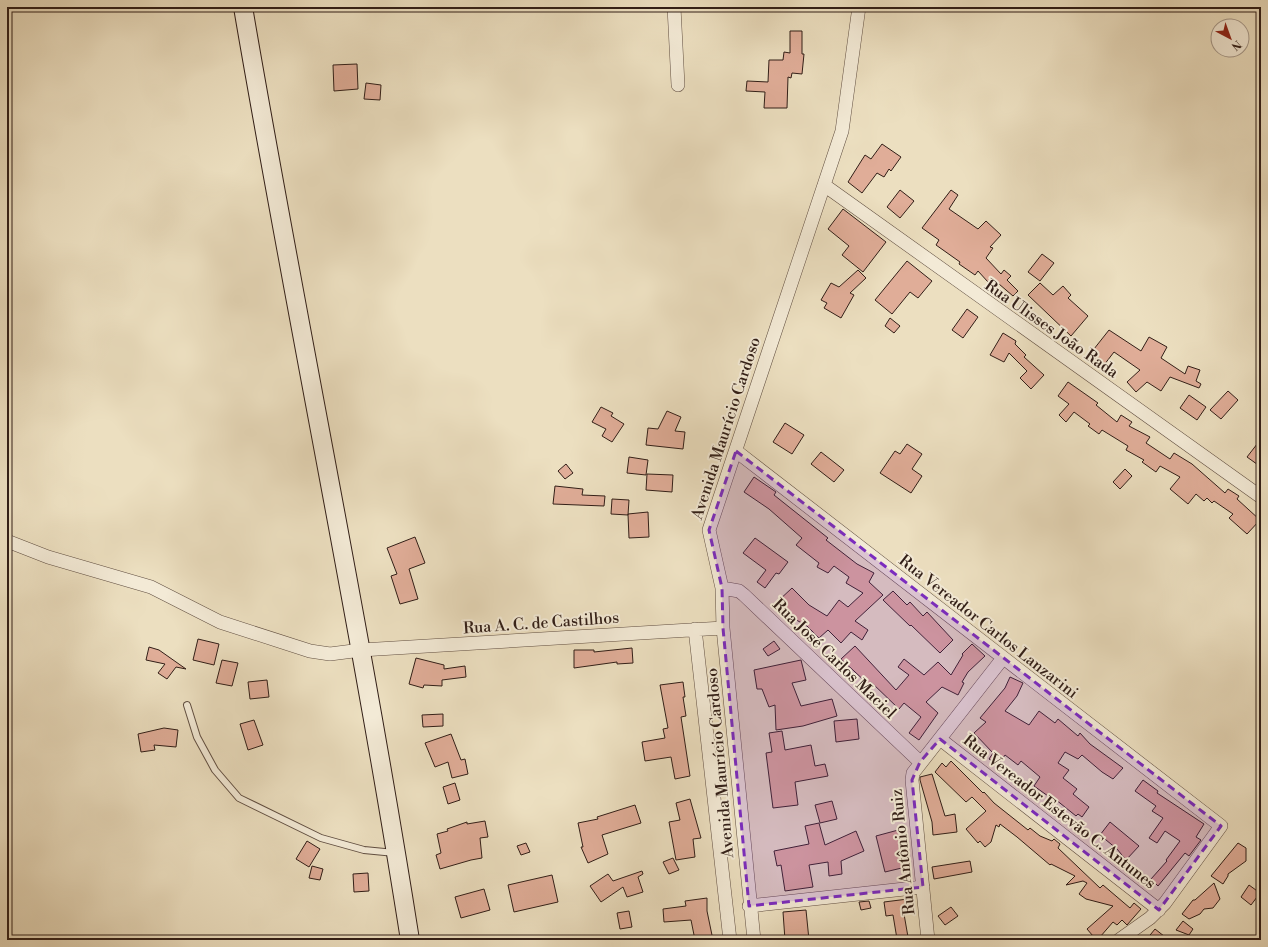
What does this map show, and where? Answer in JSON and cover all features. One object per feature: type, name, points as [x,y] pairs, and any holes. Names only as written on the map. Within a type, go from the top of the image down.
[{"type":"main road","points":[[243,7],[263,125],[361,650],[410,940]]},
{"type":"street","points":[[674,7],[678,85]]},
{"type":"street","name":"Avenida Maurício Cardoso","points":[[754,940],[749,906],[723,628],[722,588],[708,530],[736,451],[842,131],[859,7]]},
{"type":"street","name":"Rua Ulisses João Rada","points":[[824,186],[1261,497]]},
{"type":"street","name":"Rua Vereador Carlos Lanzarini","points":[[736,451],[1221,826],[1159,910]]},
{"type":"street","name":"Rua A. C. de Castilhos","points":[[7,541],[48,556],[151,587],[220,622],[310,651],[330,654],[361,650],[723,628]]},
{"type":"street","name":"Rua José Carlos Maciel","points":[[722,588],[738,591],[744,596],[920,762]]},
{"type":"street","name":"Avenida Maurício Cardoso","points":[[695,629],[730,940]]},
{"type":"street","name":"Rua Antônio Ruiz","points":[[928,940],[912,780],[913,773],[920,762],[940,739],[1003,658]]},
{"type":"street","name":"Rua Vereador Estevão C. Antunes","points":[[940,739],[1159,910]]},
{"type":"street","points":[[749,906],[923,887]]},
{"type":"street","points":[[1119,940],[1159,910]]},
{"type":"lane","points":[[187,705],[197,737],[215,770],[239,798],[321,838],[364,850],[396,854]]},
{"type":"highlighted area","points":[[736,451],[1221,826],[1159,910],[940,739],[920,762],[912,780],[923,887],[749,906],[723,628],[722,588],[709,530]]},
{"type":"building","points":[[790,31],[802,31],[802,54],[804,54],[802,74],[792,73],[791,78],[788,77],[787,108],[764,108],[765,92],[746,91],[747,81],[768,82],[769,60],[783,60],[784,52],[790,53]]},
{"type":"building","points":[[357,64],[358,89],[334,91],[333,65]]},
{"type":"building","points":[[366,83],[381,85],[380,100],[364,99]]},
{"type":"building","points":[[882,144],[901,157],[891,171],[889,169],[884,177],[877,173],[862,193],[848,182],[865,155],[871,159]]},
{"type":"building","points":[[900,190],[914,201],[900,218],[887,207]]},
{"type":"building","points":[[951,190],[958,195],[949,209],[978,229],[986,221],[1001,235],[990,247],[993,248],[986,258],[1001,274],[1004,270],[1011,276],[1007,280],[1018,291],[1013,296],[992,278],[988,282],[978,271],[975,275],[959,264],[960,262],[936,245],[939,240],[922,228]]},
{"type":"building","points":[[843,209],[886,242],[863,272],[842,255],[849,246],[828,229]]},
{"type":"building","points":[[1042,254],[1054,263],[1040,281],[1028,272]]},
{"type":"building","points":[[907,261],[932,281],[918,298],[910,292],[892,314],[875,300]]},
{"type":"building","points":[[858,270],[866,278],[850,293],[854,295],[841,318],[824,308],[827,303],[821,300],[831,283],[839,287]]},
{"type":"building","points":[[1040,283],[1053,295],[1063,286],[1071,295],[1068,298],[1088,316],[1071,336],[1028,295]]},
{"type":"building","points":[[967,309],[978,317],[963,338],[952,330]]},
{"type":"building","points":[[890,318],[900,326],[894,333],[885,326]]},
{"type":"building","points":[[1109,330],[1141,351],[1149,337],[1167,347],[1161,358],[1185,374],[1188,366],[1200,370],[1196,381],[1201,384],[1199,388],[1170,377],[1161,391],[1147,382],[1136,392],[1127,382],[1140,370],[1114,352],[1104,365],[1090,354]]},
{"type":"building","points":[[1003,333],[1016,341],[1015,344],[1026,355],[1024,357],[1044,375],[1031,389],[1020,378],[1027,371],[1009,353],[1004,362],[990,355]]},
{"type":"building","points":[[1068,382],[1098,403],[1096,405],[1117,422],[1121,415],[1132,422],[1129,426],[1150,437],[1146,443],[1170,459],[1174,453],[1192,464],[1225,493],[1228,489],[1239,496],[1237,499],[1260,520],[1247,534],[1229,518],[1233,514],[1214,501],[1212,503],[1207,498],[1204,501],[1196,494],[1188,504],[1170,489],[1180,477],[1160,466],[1156,472],[1142,462],[1144,460],[1126,450],[1128,446],[1102,430],[1099,434],[1088,426],[1090,424],[1074,412],[1066,422],[1059,415],[1069,404],[1058,396]]},
{"type":"building","points":[[1228,391],[1238,400],[1221,419],[1210,410]]},
{"type":"building","points":[[1189,395],[1206,407],[1197,420],[1180,408]]},
{"type":"building","points":[[601,407],[613,413],[611,416],[624,424],[612,442],[602,436],[606,429],[592,422]]},
{"type":"building","points":[[667,411],[681,417],[675,431],[685,432],[683,449],[646,445],[648,428],[658,429]]},
{"type":"building","points":[[785,423],[804,435],[792,454],[773,442]]},
{"type":"building","points":[[1261,439],[1261,467],[1247,457]]},
{"type":"building","points":[[907,444],[922,454],[912,469],[922,476],[911,493],[880,473],[895,451],[900,454]]},
{"type":"building","points":[[821,452],[844,470],[834,482],[811,464]]},
{"type":"building","points":[[629,457],[648,460],[646,475],[627,473]]},
{"type":"building","points":[[566,464],[573,473],[565,479],[558,471]]},
{"type":"building","points":[[1125,469],[1132,476],[1120,489],[1113,482]]},
{"type":"building","points":[[647,474],[673,475],[672,492],[646,490]]},
{"type":"building","points":[[754,477],[776,492],[774,495],[828,538],[826,540],[857,564],[874,573],[869,582],[883,595],[855,621],[868,630],[862,640],[851,632],[841,643],[828,630],[819,638],[807,626],[791,617],[777,602],[792,588],[809,605],[827,616],[839,600],[848,607],[863,593],[846,583],[849,577],[834,566],[828,573],[817,567],[819,563],[796,545],[802,538],[769,509],[744,492]]},
{"type":"building","points":[[555,486],[583,489],[582,495],[605,496],[604,506],[553,504]]},
{"type":"building","points":[[612,499],[629,500],[628,515],[611,514]]},
{"type":"building","points":[[648,512],[649,537],[629,538],[628,514]]},
{"type":"building","points":[[415,537],[425,563],[409,569],[418,599],[400,604],[391,576],[397,574],[387,548]]},
{"type":"building","points":[[755,538],[788,562],[779,574],[776,573],[765,588],[757,582],[766,570],[743,553]]},
{"type":"building","points":[[893,591],[907,605],[910,602],[923,616],[927,612],[953,640],[940,653],[883,600]]},
{"type":"building","points":[[198,639],[219,644],[214,665],[193,660]]},
{"type":"building","points":[[774,641],[780,649],[768,656],[763,649]]},
{"type":"building","points":[[972,644],[985,656],[968,672],[962,682],[964,683],[958,695],[942,687],[926,702],[938,713],[919,740],[909,733],[921,717],[904,703],[899,709],[871,682],[868,684],[841,659],[855,646],[896,690],[909,675],[898,667],[904,659],[924,675],[938,662],[951,675],[963,655],[962,654]]},
{"type":"building","points":[[149,647],[159,650],[186,669],[176,667],[167,679],[158,673],[165,664],[146,660]]},
{"type":"building","points":[[632,648],[633,663],[617,664],[617,662],[574,668],[574,650],[594,650],[594,652]]},
{"type":"building","points":[[416,658],[444,665],[444,669],[465,666],[466,677],[442,680],[442,686],[424,685],[423,688],[409,684]]},
{"type":"building","points":[[222,660],[238,663],[232,686],[216,683]]},
{"type":"building","points":[[801,660],[806,680],[792,683],[801,706],[832,699],[837,716],[803,726],[776,730],[775,705],[769,707],[762,689],[757,689],[754,670]]},
{"type":"building","points":[[1010,677],[1023,683],[1017,696],[1005,711],[1029,725],[1039,711],[1055,723],[1058,719],[1078,736],[1080,733],[1090,744],[1123,768],[1113,779],[1082,755],[1078,759],[1065,752],[1058,763],[1069,770],[1063,778],[1077,789],[1073,794],[1089,807],[1082,817],[1078,814],[1076,816],[1050,795],[1048,796],[1034,786],[1040,777],[1021,761],[1018,765],[1005,755],[998,765],[989,759],[993,753],[974,733],[986,722],[980,718],[1005,688]]},
{"type":"building","points":[[267,680],[269,697],[250,699],[248,682]]},
{"type":"building","points":[[683,682],[685,697],[683,697],[686,716],[681,717],[690,776],[675,779],[671,757],[645,761],[642,742],[665,738],[663,729],[668,728],[660,685]]},
{"type":"building","points":[[443,714],[443,726],[423,727],[422,715]]},
{"type":"building","points":[[857,719],[859,739],[836,742],[834,721]]},
{"type":"building","points":[[254,720],[263,745],[248,750],[240,724]]},
{"type":"building","points":[[164,728],[178,730],[176,747],[154,745],[155,750],[141,752],[138,734]]},
{"type":"building","points":[[782,731],[785,750],[811,745],[815,766],[825,764],[828,776],[795,782],[798,805],[773,808],[766,753],[772,752],[769,733]]},
{"type":"building","points":[[451,734],[461,760],[465,759],[468,774],[452,778],[448,762],[435,767],[425,743]]},
{"type":"building","points":[[951,761],[994,803],[1028,830],[1030,828],[1040,836],[1052,841],[1054,839],[1060,844],[1058,848],[1100,888],[1103,885],[1130,908],[1134,903],[1141,909],[1127,925],[1122,920],[1117,925],[1113,922],[1100,937],[1093,936],[1087,929],[1113,906],[1086,899],[1079,894],[1087,883],[1083,881],[1066,885],[1075,876],[1051,864],[1050,865],[1000,824],[999,827],[996,825],[991,842],[985,847],[980,841],[978,843],[966,829],[986,811],[972,797],[966,802],[935,772],[942,763],[946,767]]},
{"type":"building","points":[[932,774],[945,816],[955,814],[957,832],[933,835],[932,822],[920,780],[920,777]]},
{"type":"building","points":[[1143,780],[1158,791],[1157,793],[1204,824],[1196,837],[1201,840],[1189,856],[1185,853],[1158,886],[1151,879],[1167,861],[1166,860],[1180,841],[1165,831],[1157,843],[1149,838],[1163,818],[1152,811],[1156,806],[1135,791]]},
{"type":"building","points":[[455,783],[460,800],[448,804],[443,787]]},
{"type":"building","points":[[690,799],[701,838],[693,839],[695,857],[676,860],[669,822],[680,820],[676,803]]},
{"type":"building","points":[[832,801],[837,819],[820,823],[815,805]]},
{"type":"building","points":[[635,805],[641,823],[602,835],[608,854],[588,863],[581,847],[583,847],[578,823],[598,819],[597,817]]},
{"type":"building","points":[[485,821],[488,837],[480,838],[482,858],[440,869],[436,855],[441,853],[437,834],[448,831],[447,829],[467,822],[467,824]]},
{"type":"building","points":[[1110,822],[1139,846],[1126,860],[1117,849],[1100,835]]},
{"type":"building","points":[[819,823],[825,845],[856,831],[864,851],[841,861],[842,874],[829,876],[828,862],[809,865],[813,887],[785,891],[781,865],[777,866],[774,851],[809,844],[805,826]]},
{"type":"building","points":[[902,829],[910,866],[885,872],[876,836]]},
{"type":"building","points":[[307,841],[320,849],[309,867],[296,859]]},
{"type":"building","points":[[526,843],[530,852],[521,855],[517,846]]},
{"type":"building","points":[[1238,843],[1246,848],[1246,861],[1228,874],[1223,884],[1211,876]]},
{"type":"building","points":[[673,858],[679,870],[669,874],[663,862]]},
{"type":"building","points":[[970,861],[972,872],[934,879],[932,867]]},
{"type":"building","points":[[312,866],[323,869],[320,880],[309,878]]},
{"type":"building","points":[[642,871],[643,874],[638,877],[643,892],[627,897],[623,887],[601,902],[590,886],[608,874],[613,881]]},
{"type":"building","points":[[368,873],[369,891],[354,892],[353,874]]},
{"type":"building","points":[[552,875],[558,902],[514,912],[508,885]]},
{"type":"building","points":[[1214,883],[1220,899],[1213,908],[1204,909],[1200,914],[1189,919],[1182,914],[1193,900],[1195,900]]},
{"type":"building","points":[[1249,885],[1260,893],[1251,905],[1241,897]]},
{"type":"building","points":[[484,889],[490,910],[461,918],[455,897]]},
{"type":"building","points":[[707,898],[707,911],[713,940],[695,940],[691,920],[664,922],[663,909],[686,906],[685,901]]},
{"type":"building","points":[[908,899],[910,913],[904,914],[908,937],[897,939],[893,915],[886,916],[884,902]]},
{"type":"building","points":[[869,901],[871,908],[861,910],[859,902]]},
{"type":"building","points":[[951,907],[958,916],[945,925],[938,916]]},
{"type":"building","points":[[806,910],[809,940],[785,940],[783,912]]},
{"type":"building","points":[[629,911],[632,927],[620,929],[617,913]]},
{"type":"building","points":[[1183,921],[1193,929],[1189,935],[1176,930]]},
{"type":"building","points":[[1155,929],[1169,940],[1146,940]]}]
